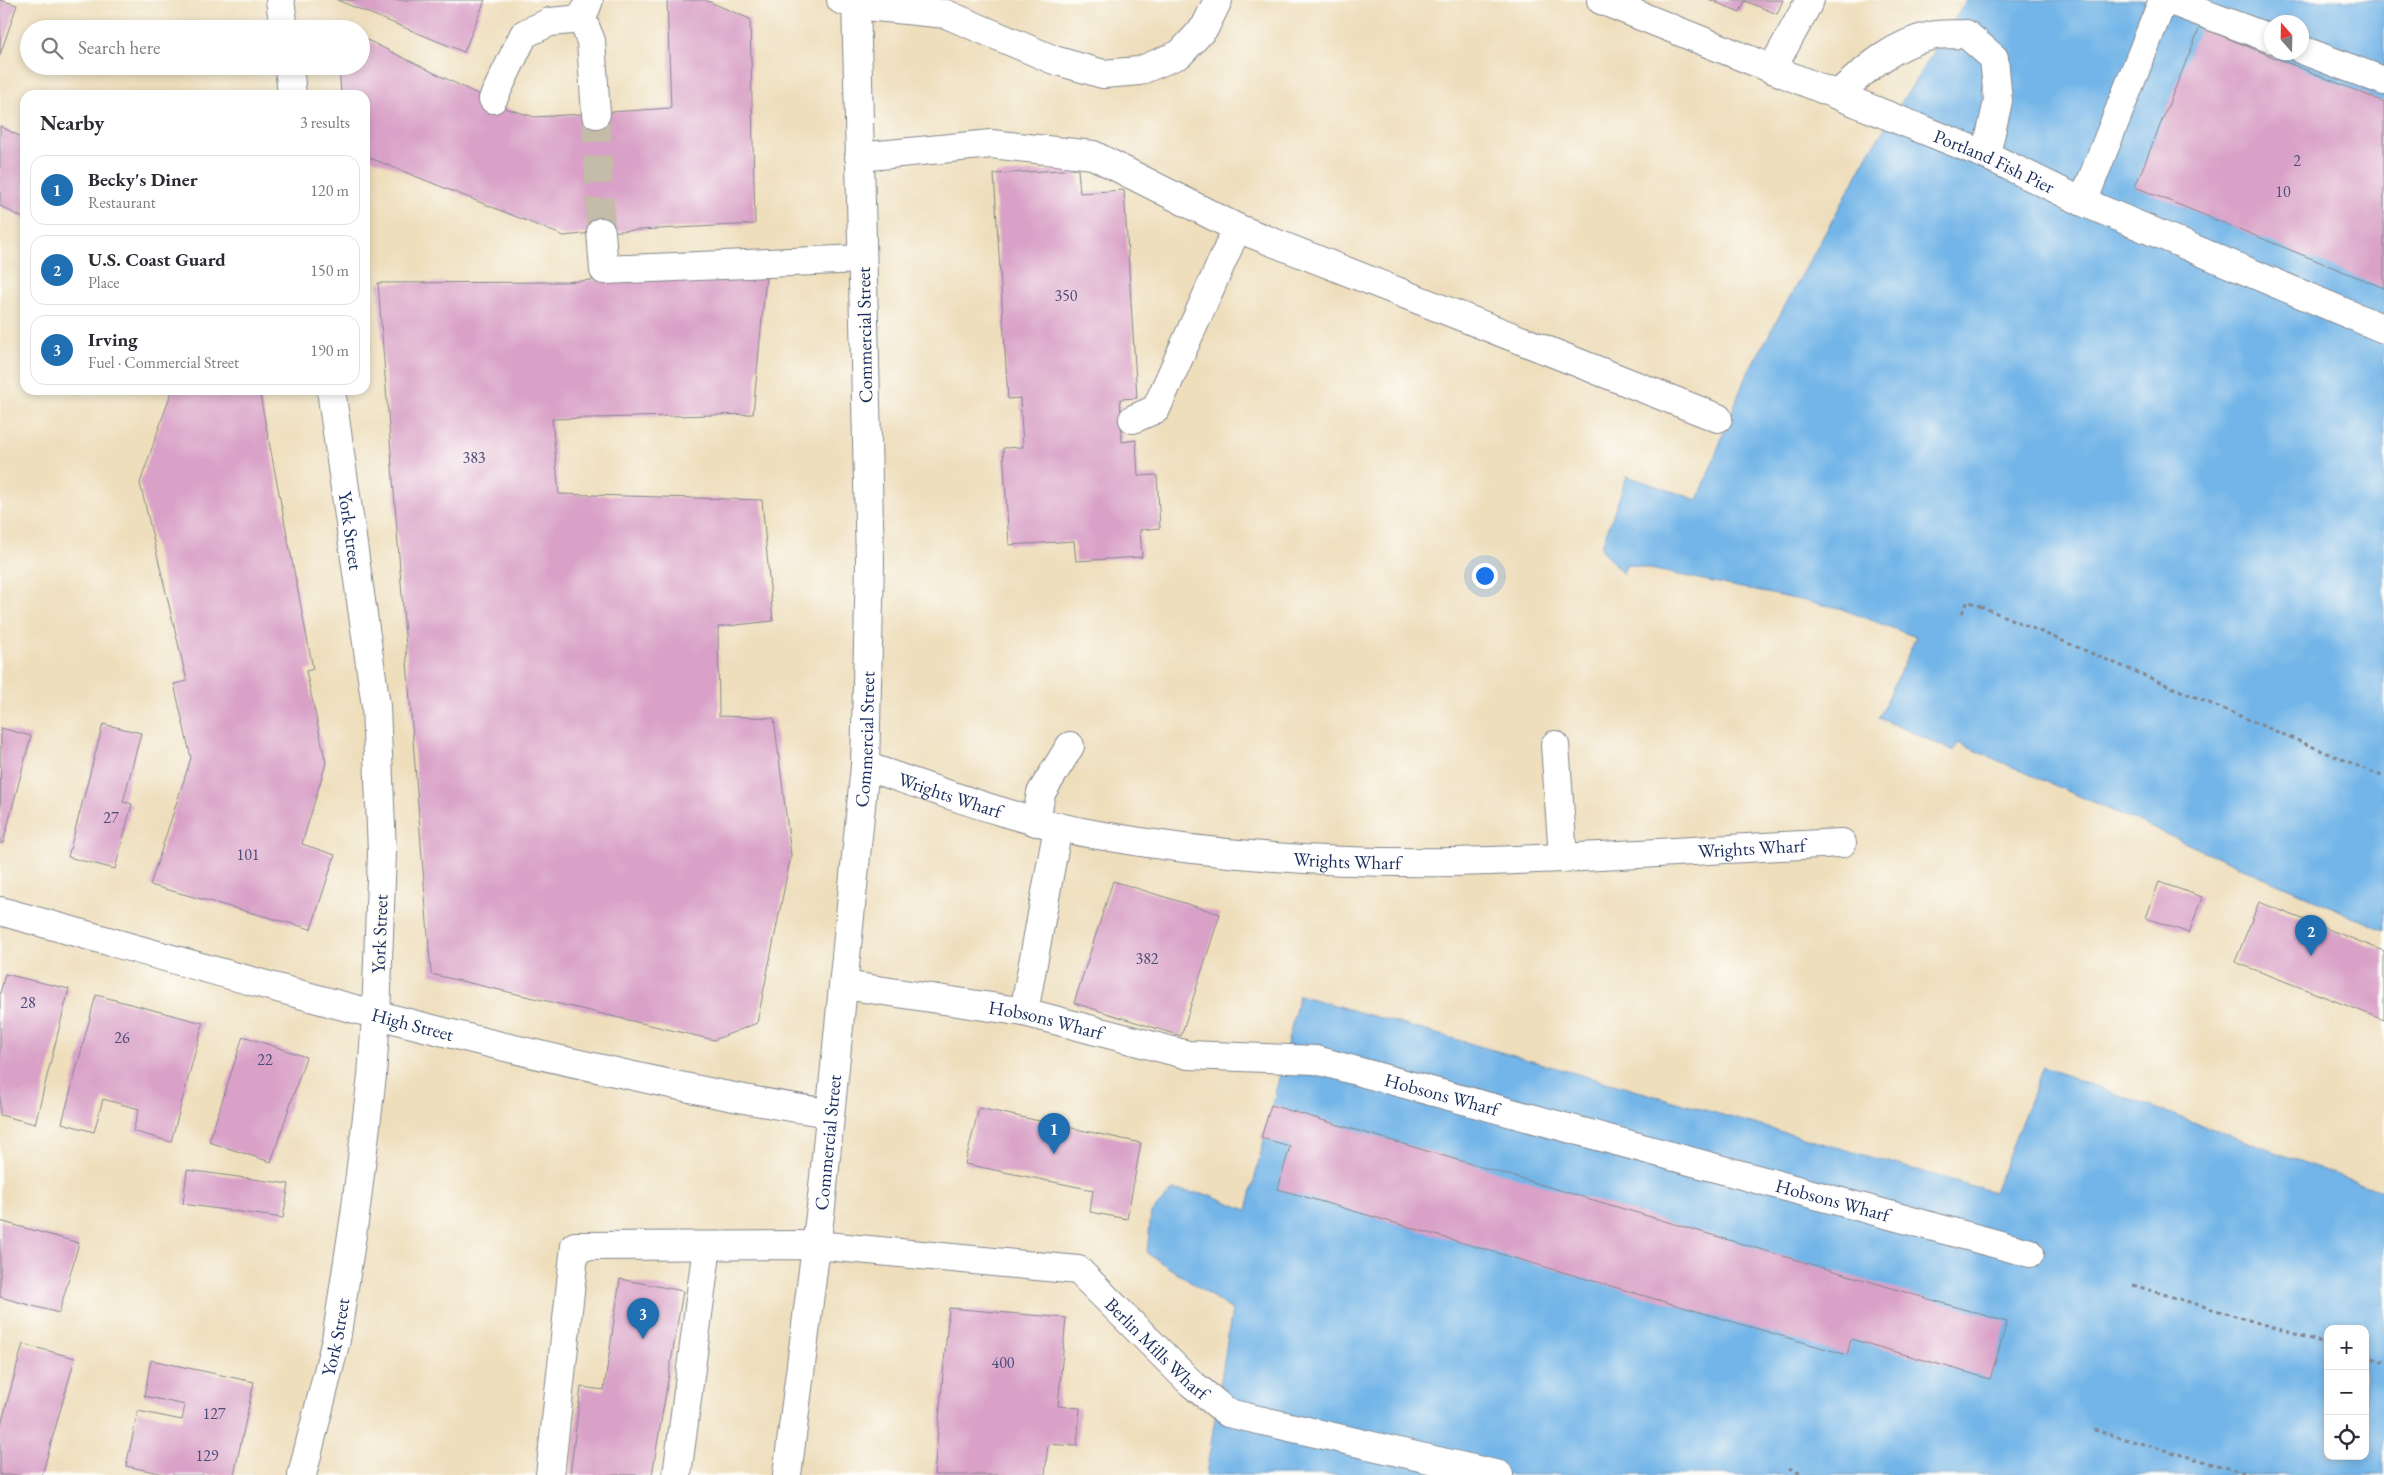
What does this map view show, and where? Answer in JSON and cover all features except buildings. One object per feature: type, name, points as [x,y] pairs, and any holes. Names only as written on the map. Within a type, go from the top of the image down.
[{"type":"main road","points":[[280,0],[283,20]]},
{"type":"main road","points":[[851,2],[946,14],[1054,60],[1103,74],[1139,70],[1180,54],[1205,27],[1218,0]]},
{"type":"main road","name":"Portland Fish Pier","points":[[1601,0],[1986,155],[2084,202],[2384,329]]},
{"type":"main road","points":[[1772,69],[1810,0]]},
{"type":"main road","points":[[2084,202],[2163,0]]},
{"type":"main road","points":[[2168,0],[2264,36]]},
{"type":"main road","name":"Commercial Street","points":[[787,1475],[816,1245],[865,766],[870,562],[859,157],[851,2]]},
{"type":"main road","points":[[492,99],[524,34],[550,22],[585,10],[591,41],[596,114]]},
{"type":"main road","points":[[1837,95],[1868,66],[1900,47],[1932,35],[1966,34],[1994,58],[1998,101],[1986,155]]},
{"type":"main road","points":[[2309,53],[2384,81]]},
{"type":"main road","points":[[290,75],[291,90]]},
{"type":"main road","points":[[859,157],[991,144],[1093,155],[1237,228],[1718,418]]},
{"type":"main road","points":[[1133,419],[1156,409],[1237,228]]},
{"type":"main road","points":[[601,232],[604,270],[862,259]]},
{"type":"main road","name":"York Street","points":[[302,1475],[336,1340],[355,1215],[372,1076],[382,852],[376,706],[332,395]]},
{"type":"main road","points":[[1555,745],[1563,856]]},
{"type":"main road","points":[[1024,1012],[1047,824],[1041,793],[1070,746]]},
{"type":"main road","name":"Wrights Wharf","points":[[865,766],[1047,824],[1168,846],[1272,856],[1352,861],[1454,862],[1842,843]]},
{"type":"main road","name":"High Street","points":[[0,911],[376,1016],[533,1054],[759,1103],[830,1113]]},
{"type":"main road","name":"Hobsons Wharf","points":[[844,985],[1024,1012],[1188,1055],[1316,1060],[2030,1253]]},
{"type":"main road","name":"Berlin Mills Wharf","points":[[550,1475],[575,1246],[816,1245],[1078,1270],[1191,1383],[1228,1413],[1499,1475]]},
{"type":"main road","points":[[677,1475],[707,1246]]},
{"type":"path","points":[[1962,613],[1968,601],[2384,777]]},
{"type":"path","points":[[1980,606],[2053,637]]},
{"type":"path","points":[[2133,1285],[2324,1343]]},
{"type":"path","points":[[2369,1357],[2384,1362]]},
{"type":"path","points":[[2094,1430],[2252,1475]]},
{"type":"path","points":[[1789,1468],[1803,1475]]},
{"type":"water","points":[[1967,0],[2384,0],[2384,930],[1958,743],[1954,751],[1879,718],[1916,637],[1839,608],[1626,564],[1623,574],[1601,548],[1627,476],[1698,500],[1745,378],[1872,148]]},
{"type":"water","points":[[1299,995],[1994,1192],[2043,1067],[2384,1192],[2384,1475],[1206,1475],[1232,1310],[1147,1253],[1151,1213],[1173,1190],[1210,1195],[1247,1210]]},
{"type":"tunnel","points":[[596,114],[601,232]]},
{"type":"place","name":"U.S. Coast Guard","points":[[2311,956]]},
{"type":"place","name":"Becky's Diner","points":[[1054,1154]]},
{"type":"place","name":"Irving","points":[[643,1339]]}]
